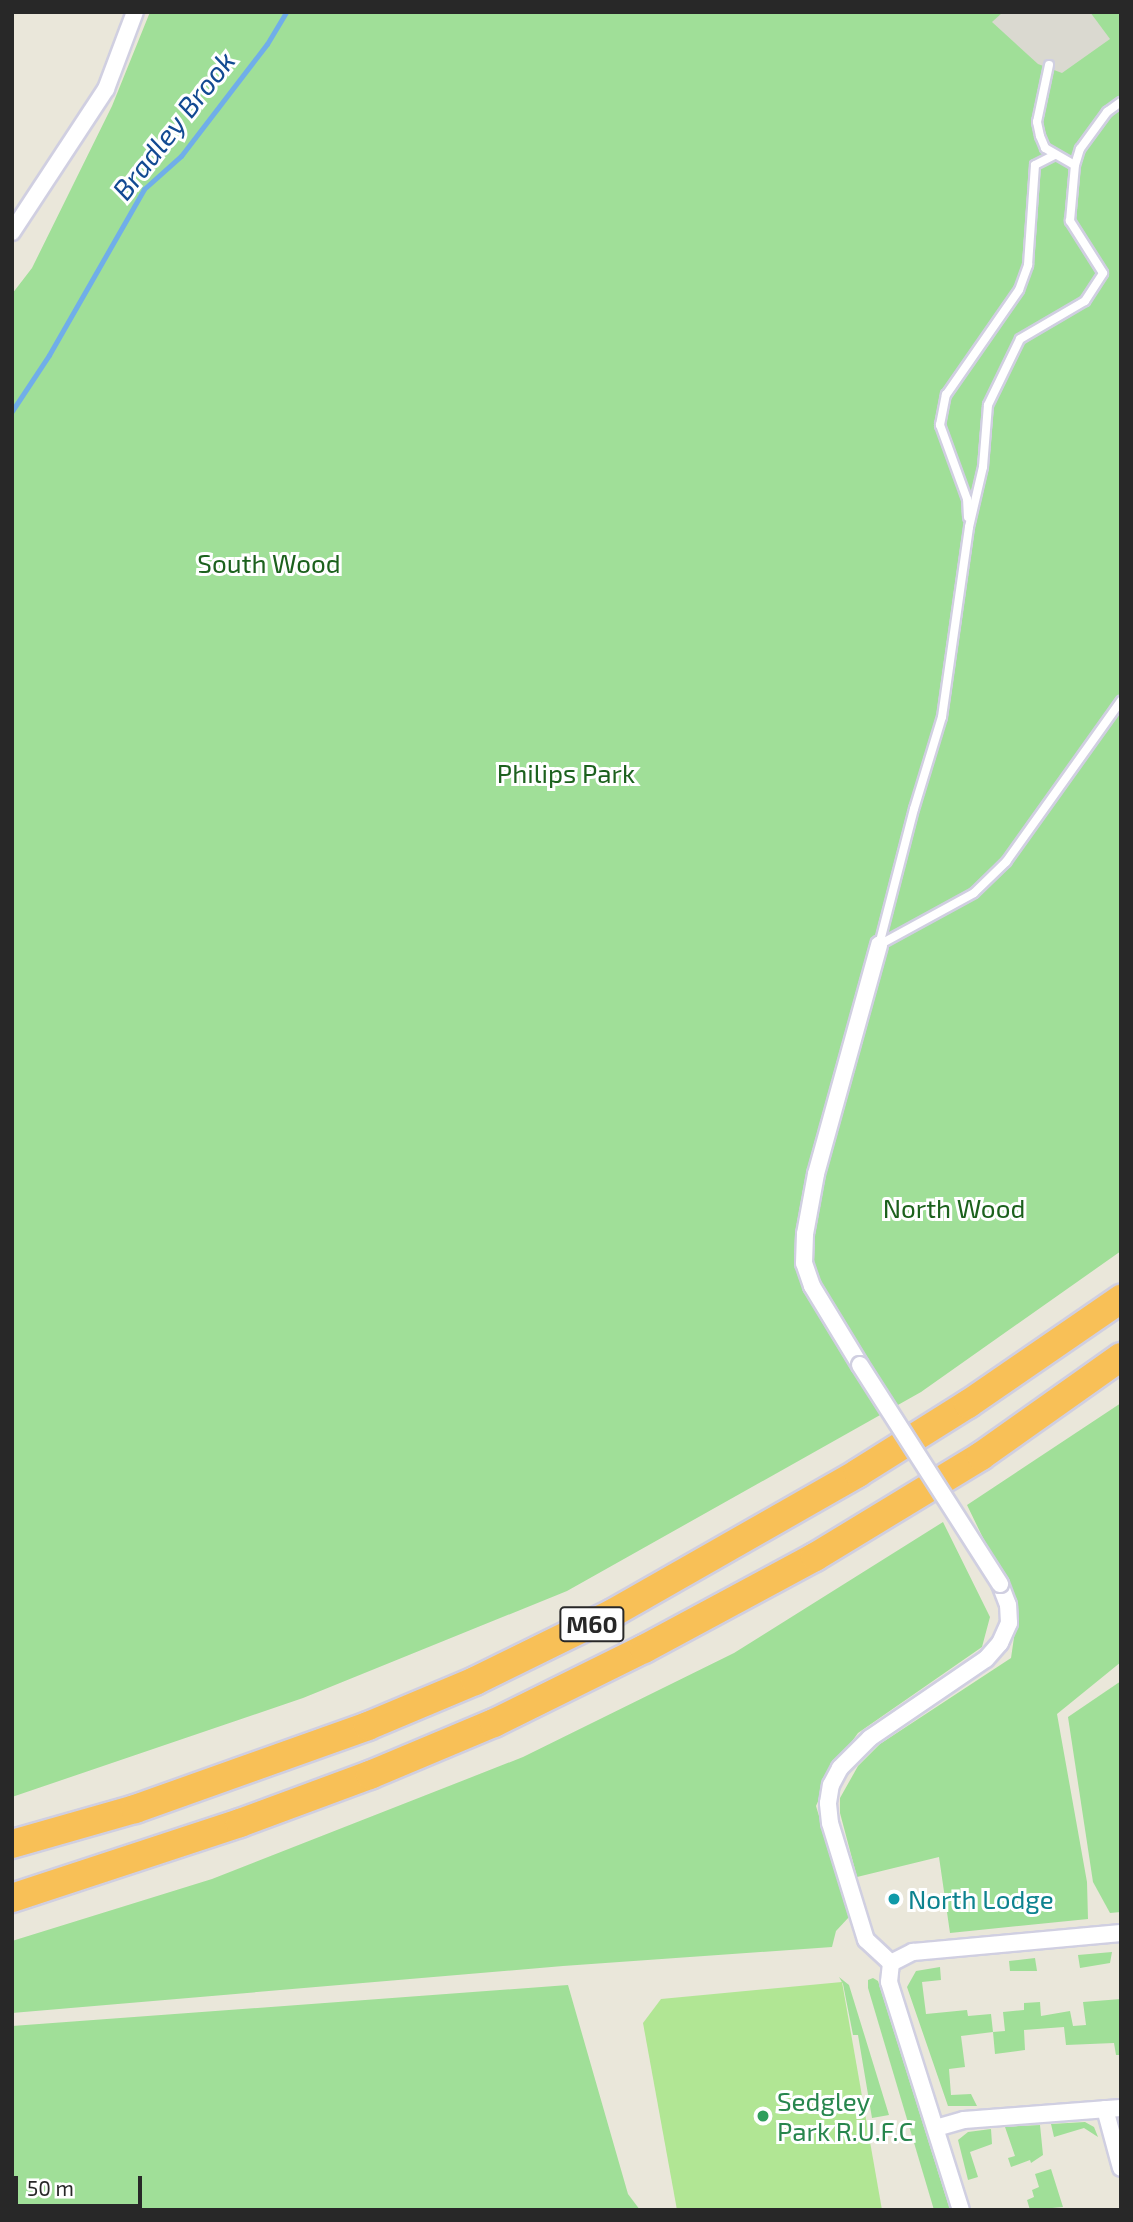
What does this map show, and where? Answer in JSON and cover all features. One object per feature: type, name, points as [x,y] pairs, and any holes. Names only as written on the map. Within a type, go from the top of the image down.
[{"type":"highway","name":"M60","points":[[12,1844],[135,1809],[368,1726],[475,1681],[588,1626],[728,1550],[858,1474],[968,1404],[1121,1299]]},
{"type":"highway","name":"M60","points":[[12,1898],[240,1823],[370,1774],[531,1705],[644,1649],[815,1557],[981,1456],[1121,1357]]},
{"type":"street","points":[[12,232],[106,89],[135,12]]},
{"type":"street","points":[[879,945],[816,1174],[805,1234],[804,1263],[812,1286],[1000,1584],[1008,1605],[1009,1623],[1000,1643],[986,1659],[870,1738],[840,1768],[831,1785],[828,1803],[830,1823],[866,1940],[891,1963]]},
{"type":"street","points":[[891,1963],[913,1952],[1121,1933]]},
{"type":"street","points":[[891,1963],[889,1982],[961,2210]]},
{"type":"street","points":[[936,2128],[964,2120],[1113,2109],[1121,2168]]},
{"type":"lane","points":[[1049,65],[1037,122],[1045,148],[1075,165]]},
{"type":"lane","points":[[879,945],[942,717],[969,527],[983,467],[988,405],[1020,340],[1085,301],[1103,273],[1070,221],[1075,165],[1080,149],[1107,112],[1121,102]]},
{"type":"lane","points":[[969,527],[967,499],[940,425],[946,395],[1019,290],[1028,265],[1035,165],[1055,155]]},
{"type":"lane","points":[[879,945],[974,893],[1006,862],[1121,701]]},
{"type":"green space","name":"Philips Park","points":[[150,12],[1121,12],[1121,1251],[921,1392],[567,1591],[303,1698],[12,1797],[12,294],[32,268],[112,106]]},
{"type":"green space","points":[[1121,1403],[1121,1662],[1057,1714],[1087,1882],[1088,1919],[950,1933],[939,1857],[857,1877],[840,1813],[840,1798],[858,1766],[880,1744],[1011,1658],[1018,1610],[967,1505]]},
{"type":"green space","points":[[943,1522],[990,1617],[982,1647],[858,1733],[832,1769],[816,1806],[849,1917],[836,1931],[832,1947],[563,1966],[12,2013],[12,1941],[212,1879],[523,1757],[734,1653]]},
{"type":"green space","points":[[1121,1681],[1121,1912],[1110,1913],[1093,1882],[1068,1717]]},
{"type":"green space","points":[[1112,1952],[1110,1963],[1080,1968],[1078,1955]]},
{"type":"green space","points":[[1035,1958],[1037,1971],[1010,1971],[1009,1961]]},
{"type":"green space","points":[[940,1967],[941,1980],[922,1982],[926,2014],[967,2010],[968,2016],[991,2014],[993,2032],[961,2036],[965,2067],[949,2069],[951,2095],[971,2094],[977,2106],[948,2106],[907,1987],[916,1971]]},
{"type":"green space","points":[[839,1977],[849,1985],[889,2115],[872,2118],[858,2035],[853,2035],[843,1984]]},
{"type":"green space","points":[[873,1978],[878,1981],[950,2210],[934,2210],[868,1988],[868,1980]]},
{"type":"green space","name":"Sedgley Park R.U.F.C","points":[[842,1982],[882,2210],[677,2210],[643,2023],[661,1999]]},
{"type":"green space","points":[[568,1985],[628,2194],[640,2210],[12,2210],[12,2026]]},
{"type":"green space","points":[[1121,1999],[1121,2055],[1116,2055],[1114,2043],[1066,2045],[1064,2027],[1024,2030],[1025,2050],[995,2054],[993,2032],[1005,2031],[1003,2012],[1024,2010],[1024,2003],[1040,2002],[1041,2016],[1070,2011],[1073,2026],[1086,2025],[1083,2002]]},
{"type":"green space","points":[[1085,2122],[1094,2127],[1098,2137],[1084,2128],[1054,2137],[1051,2124]]},
{"type":"green space","points":[[1040,2125],[1043,2155],[1031,2163],[1030,2160],[1011,2167],[1008,2158],[1015,2156],[1005,2127]]},
{"type":"green space","points":[[991,2129],[992,2144],[970,2152],[978,2177],[968,2180],[958,2140],[968,2132]]},
{"type":"green space","points":[[1051,2169],[1063,2207],[1030,2210],[1027,2200],[1034,2197],[1032,2190],[1039,2187],[1035,2174]]},
{"type":"shaded area","points":[[1003,12],[1090,12],[1110,39],[1062,73],[1038,64],[992,22]]},
{"type":"waterway","name":"Bradley Brook","points":[[12,411],[49,355],[144,189],[181,156],[267,44],[286,12]]},
{"type":"place","name":"North Lodge","points":[[894,1899]]},
{"type":"place","name":"Sedgley Park R.U.F.C","points":[[763,2116]]},
{"type":"park label","name":"South Wood","points":[[269,563]]},
{"type":"park label","name":"North Wood","points":[[954,1208]]}]
